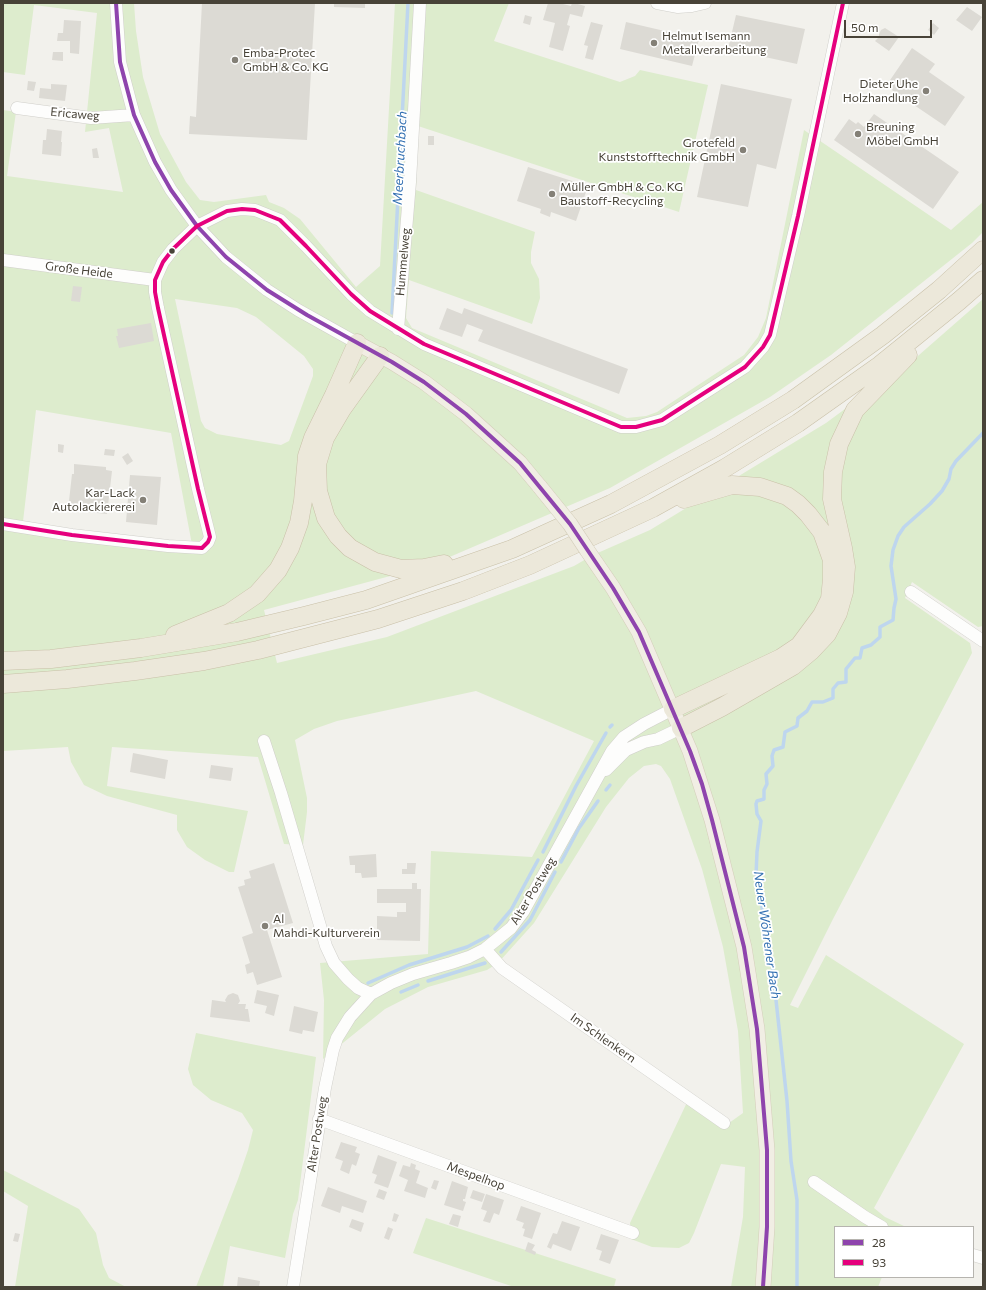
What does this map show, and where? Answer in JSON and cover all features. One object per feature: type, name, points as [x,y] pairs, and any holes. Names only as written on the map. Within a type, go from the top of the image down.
[{"type":"highway","points":[[3,661],[51,659],[141,648],[237,632],[366,600],[512,549],[611,504],[727,441],[793,400],[883,335],[939,290],[983,250]]},
{"type":"highway","points":[[3,684],[67,679],[135,671],[243,653],[312,637],[378,619],[463,591],[530,565],[653,508],[725,468],[798,423],[880,365],[983,280]]},
{"type":"highway","points":[[681,728],[722,707],[793,666],[827,634],[838,613],[844,592],[846,567],[844,548],[832,499],[833,472],[839,444],[855,410],[959,301]]},
{"type":"highway","points":[[141,648],[229,613],[257,594],[278,570],[290,548],[299,524],[303,501],[307,456],[313,438],[357,343]]},
{"type":"highway","points":[[380,356],[342,409],[325,438],[317,464],[318,490],[326,518],[338,536],[350,548],[375,562],[401,569],[424,568],[492,556]]},
{"type":"highway","points":[[653,508],[732,485],[760,487],[787,496],[808,514],[822,532],[832,560],[830,599],[822,615],[799,646],[781,658],[673,709]]},
{"type":"main road","points":[[357,343],[424,382],[466,414],[520,462],[570,524],[613,588],[639,632],[673,709],[702,784],[715,831],[744,947],[757,1029],[767,1150],[767,1227],[763,1287]]},
{"type":"street","points":[[116,3],[120,62],[134,114],[155,162],[171,190],[197,226],[226,257],[267,290],[298,310],[357,343]]},
{"type":"street","name":"Hummelweg","points":[[398,329],[410,182],[420,3]]},
{"type":"street","points":[[658,3],[678,7],[705,3]]},
{"type":"street","points":[[3,524],[72,535],[168,546],[202,548],[208,542],[210,537],[158,308],[155,292],[155,280],[163,262],[172,249],[197,226],[226,211],[242,209],[255,210],[280,220],[351,294],[370,311],[424,344],[621,427],[636,427],[662,420],[744,367],[763,347],[770,335],[799,209],[842,3]]},
{"type":"street","name":"Ericaweg","points":[[17,108],[91,118],[134,114]]},
{"type":"street","name":"Große Heide","points":[[3,260],[155,280]]},
{"type":"street","points":[[910,592],[983,641]]},
{"type":"street","name":"Alter Postweg","points":[[293,1287],[319,1119],[333,1050],[337,1038],[350,1017],[371,994],[391,983],[414,974],[451,963],[485,948],[511,928],[523,912],[612,751],[624,737],[644,724],[673,709]]},
{"type":"street","name":"Alter Postweg","points":[[596,781],[626,750],[681,728]]},
{"type":"street","points":[[264,741],[281,793],[326,946],[334,963],[348,979],[358,988],[371,994]]},
{"type":"street","name":"Im Schlenkern","points":[[485,948],[502,968],[724,1123]]},
{"type":"street","name":"Mespelhop","points":[[319,1119],[633,1233]]},
{"type":"street","points":[[814,1182],[880,1226]]},
{"type":"green space","points":[[3,3],[134,3],[136,31],[143,77],[160,134],[186,182],[200,200],[214,202],[266,195],[269,202],[284,208],[300,219],[356,287],[380,266],[395,3],[509,3],[494,41],[620,82],[635,76],[640,70],[708,85],[679,212],[418,126],[416,190],[535,232],[531,252],[531,263],[539,279],[540,298],[532,324],[409,280],[406,318],[412,328],[627,418],[646,416],[657,412],[744,355],[758,337],[766,318],[804,130],[951,230],[983,202],[983,232],[972,243],[831,355],[770,397],[610,488],[431,565],[264,610],[277,663],[387,637],[574,566],[593,555],[650,530],[826,423],[853,403],[895,376],[983,299],[983,626],[978,627],[912,582],[905,598],[970,643],[972,653],[833,919],[790,1005],[798,1008],[826,955],[964,1044],[874,1208],[885,1217],[904,1226],[834,1226],[834,1278],[882,1278],[878,1287],[731,1287],[743,1217],[745,1167],[721,1164],[689,1243],[679,1248],[652,1247],[631,1239],[630,1223],[690,1096],[729,1123],[743,1113],[738,1031],[723,947],[702,869],[670,779],[661,766],[656,764],[644,766],[629,778],[606,807],[534,923],[498,963],[487,970],[428,987],[385,1009],[323,1059],[324,1000],[320,963],[428,954],[431,851],[532,857],[594,741],[476,691],[337,721],[314,729],[295,740],[307,798],[303,845],[284,844],[258,757],[112,747],[107,786],[248,811],[234,872],[229,872],[205,860],[187,847],[177,830],[177,815],[107,796],[84,785],[71,762],[68,747],[3,751],[3,110],[16,112],[7,176],[123,192],[109,128],[85,132],[97,13],[34,5],[25,75],[3,72]],"holes":[[[175,299],[237,308],[256,317],[304,356],[313,369],[313,376],[289,441],[281,445],[217,434],[205,428],[201,421]],[[36,410],[171,433],[193,550],[22,530]]]},
{"type":"green space","points":[[196,1033],[316,1057],[298,1200],[293,1214],[285,1258],[230,1246],[223,1287],[196,1287],[238,1179],[253,1130],[242,1113],[211,1100],[193,1085],[188,1069]]},
{"type":"green space","points":[[3,1170],[79,1209],[96,1233],[103,1265],[109,1278],[126,1287],[15,1287],[28,1206],[3,1191]]},
{"type":"green space","points":[[426,1218],[616,1279],[614,1287],[514,1287],[413,1253]]},
{"type":"building","name":"Emba-Protec GmbH & Co. KG","points":[[202,3],[315,3],[307,140],[189,134],[190,116],[196,117]]},
{"type":"building","points":[[334,3],[365,3],[365,8],[334,7]]},
{"type":"building","points":[[548,3],[559,3],[571,6],[572,3],[574,3],[585,6],[582,17],[570,14],[567,25],[570,26],[563,51],[549,47],[555,23],[543,20]]},
{"type":"building","points":[[967,7],[982,17],[972,31],[956,20]]},
{"type":"building","points":[[525,15],[532,17],[530,25],[523,23]]},
{"type":"building","points":[[736,15],[805,29],[797,64],[728,49]]},
{"type":"building","points":[[64,20],[81,21],[79,54],[70,53],[70,41],[57,41],[58,33],[63,33]]},
{"type":"building","points":[[591,22],[603,25],[593,60],[585,58],[588,46],[584,45]]},
{"type":"building","name":"Helmut Isemann Metallverarbeitung","points":[[626,22],[699,39],[692,66],[620,49]]},
{"type":"building","points":[[933,23],[939,28],[934,35],[928,30]]},
{"type":"building","points":[[885,28],[899,37],[889,51],[875,41],[879,37],[881,30]]},
{"type":"building","name":"Dieter Uhe Holzhandlung","points":[[912,48],[935,64],[929,72],[965,97],[945,126],[886,86]]},
{"type":"building","points":[[53,52],[63,52],[63,61],[52,60]]},
{"type":"building","points":[[28,81],[36,82],[34,91],[27,90]]},
{"type":"building","points":[[51,84],[67,85],[65,101],[39,98],[40,88],[51,89]]},
{"type":"building","name":"Grotefeld Kunststofftechnik GmbH","points":[[721,84],[792,99],[776,169],[757,164],[748,207],[697,197]]},
{"type":"building","points":[[874,114],[959,172],[933,209],[834,140],[849,119],[856,124],[858,122],[864,127]]},
{"type":"building","points":[[47,129],[62,131],[61,156],[42,154],[43,140],[46,140]]},
{"type":"building","points":[[428,136],[434,136],[434,145],[428,145]]},
{"type":"building","points":[[97,148],[99,158],[93,158],[92,149]]},
{"type":"building","name":"Müller GmbH & Co. KG Baustoff-Recycling","points":[[528,167],[588,186],[576,221],[551,212],[550,217],[540,213],[541,209],[517,201]]},
{"type":"building","points":[[73,286],[82,287],[80,302],[71,301]]},
{"type":"building","points":[[447,308],[462,314],[464,308],[628,369],[619,394],[478,341],[483,330],[467,324],[462,337],[439,329]]},
{"type":"building","points":[[151,323],[154,341],[119,348],[116,336],[118,336],[117,329]]},
{"type":"building","points":[[58,444],[64,445],[63,453],[58,452]]},
{"type":"building","points":[[105,449],[115,450],[114,456],[104,455]]},
{"type":"building","points":[[128,453],[133,461],[127,465],[122,457]]},
{"type":"building","points":[[74,464],[106,467],[106,470],[112,471],[107,514],[68,510],[72,474],[74,474]]},
{"type":"building","name":"Kar-Lack Autolackiererei","points":[[130,475],[161,477],[157,525],[126,522]]},
{"type":"building","points":[[133,753],[168,760],[165,779],[130,772]]},
{"type":"building","points":[[211,765],[233,768],[231,781],[209,778]]},
{"type":"building","points":[[376,854],[377,877],[362,878],[361,873],[355,873],[355,865],[350,865],[349,856]]},
{"type":"building","name":"Al Mahdi-Kulturverein","points":[[274,863],[293,923],[267,930],[282,977],[257,985],[253,972],[247,974],[245,965],[250,963],[242,937],[253,933],[238,887],[245,885],[244,880],[251,878],[249,871]]},
{"type":"building","points":[[407,863],[416,863],[415,874],[402,874],[402,869],[407,869]]},
{"type":"building","points":[[412,883],[417,883],[417,889],[421,889],[420,941],[377,940],[377,916],[397,917],[397,912],[406,912],[406,903],[377,903],[377,889],[412,889]]},
{"type":"building","points":[[257,990],[279,995],[274,1016],[265,1013],[267,1006],[254,1003]]},
{"type":"building","points":[[233,993],[238,995],[240,1001],[238,1004],[246,1004],[245,1009],[248,1009],[250,1022],[210,1017],[212,1000],[226,1002],[225,1000],[228,995]]},
{"type":"building","points":[[294,1006],[318,1012],[314,1032],[303,1030],[302,1034],[289,1031]]},
{"type":"building","points":[[341,1142],[357,1147],[355,1152],[360,1154],[356,1166],[352,1164],[349,1174],[340,1170],[343,1161],[335,1158]]},
{"type":"building","points":[[378,1155],[397,1162],[388,1188],[374,1183],[377,1175],[372,1173]]},
{"type":"building","points":[[411,1163],[416,1165],[415,1169],[420,1171],[416,1183],[428,1188],[425,1198],[404,1191],[408,1180],[399,1176],[403,1165],[410,1167]]},
{"type":"building","points":[[434,1180],[439,1181],[436,1190],[431,1188]]},
{"type":"building","points":[[452,1181],[468,1187],[465,1199],[463,1199],[463,1201],[466,1202],[463,1211],[444,1205]]},
{"type":"building","points":[[328,1187],[367,1201],[363,1213],[342,1206],[340,1213],[321,1206]]},
{"type":"building","points":[[379,1189],[387,1192],[384,1200],[376,1197]]},
{"type":"building","points":[[473,1190],[485,1194],[482,1202],[470,1198]]},
{"type":"building","points":[[486,1194],[504,1200],[499,1215],[494,1213],[490,1223],[483,1221],[487,1211],[481,1209]]},
{"type":"building","points":[[521,1206],[541,1213],[532,1239],[523,1236],[525,1229],[522,1228],[524,1223],[516,1220]]},
{"type":"building","points":[[394,1213],[399,1215],[396,1222],[392,1221]]},
{"type":"building","points":[[453,1214],[461,1216],[458,1227],[449,1224]]},
{"type":"building","points":[[352,1219],[364,1223],[361,1232],[349,1227]]},
{"type":"building","points":[[562,1221],[580,1227],[571,1251],[553,1244],[551,1249],[547,1247],[553,1233],[557,1234]]},
{"type":"building","points":[[388,1227],[393,1229],[389,1240],[384,1238]]},
{"type":"building","points":[[15,1233],[20,1234],[18,1242],[13,1241]]},
{"type":"building","points":[[601,1234],[619,1240],[610,1264],[599,1260],[602,1251],[596,1249]]},
{"type":"building","points":[[528,1242],[535,1245],[532,1250],[536,1252],[535,1255],[525,1251]]},
{"type":"building","points":[[238,1277],[260,1281],[259,1287],[237,1287]]},
{"type":"waterway","name":"Meerbruchbach","points":[[392,313],[408,3]]},
{"type":"waterway","name":"Neuer Wöhrener Bach","points":[[797,1287],[797,1200],[791,1161],[787,1101],[771,954],[756,876],[761,821],[757,814],[756,804],[757,801],[764,799],[764,790],[767,784],[766,774],[773,766],[772,756],[774,750],[783,747],[785,732],[797,726],[798,718],[807,711],[812,702],[823,702],[833,698],[833,689],[838,683],[846,682],[846,669],[855,658],[860,658],[862,648],[871,645],[880,637],[880,627],[893,620],[896,599],[891,566],[893,550],[898,536],[904,527],[942,491],[949,479],[951,469],[956,461],[983,433]]},
{"type":"waterway","points":[[543,852],[576,786],[606,733]]},
{"type":"waterway","points":[[606,790],[610,785]]},
{"type":"waterway","points":[[561,862],[579,828],[598,801]]},
{"type":"waterway","points":[[495,929],[511,910],[538,860]]},
{"type":"waterway","points":[[501,952],[530,920],[555,872]]},
{"type":"waterway","points":[[368,983],[409,965],[467,947],[488,936]]},
{"type":"waterway","points":[[428,981],[485,963]]},
{"type":"waterway","points":[[401,992],[418,985]]},
{"type":"transit line","name":"28","points":[[116,3],[120,62],[134,115],[155,162],[171,190],[197,226],[226,257],[267,290],[307,315],[392,362],[424,382],[466,414],[520,463],[570,524],[613,588],[639,632],[690,751],[702,784],[744,947],[757,1029],[767,1150],[767,1227],[763,1287]]},
{"type":"transit line","name":"93","points":[[3,524],[72,535],[168,546],[202,548],[208,542],[210,537],[158,308],[155,292],[155,280],[163,262],[173,249],[197,226],[227,211],[242,209],[255,210],[280,220],[351,294],[370,311],[424,344],[621,427],[636,427],[662,420],[745,367],[763,347],[770,335],[798,216],[843,3]]},
{"type":"place","name":"Helmut Isemann Metallverarbeitung","points":[[654,43]]},
{"type":"place","name":"Emba-Protec GmbH & Co. KG","points":[[235,60]]},
{"type":"place","name":"Dieter Uhe Holzhandlung","points":[[926,91]]},
{"type":"place","name":"Breuning Möbel GmbH","points":[[858,134]]},
{"type":"place","name":"Grotefeld Kunststofftechnik GmbH","points":[[743,150]]},
{"type":"place","name":"Müller GmbH & Co. KG Baustoff-Recycling","points":[[552,194]]},
{"type":"place","name":"Kar-Lack Autolackiererei","points":[[143,500]]},
{"type":"place","name":"Al Mahdi-Kulturverein","points":[[265,926]]}]
